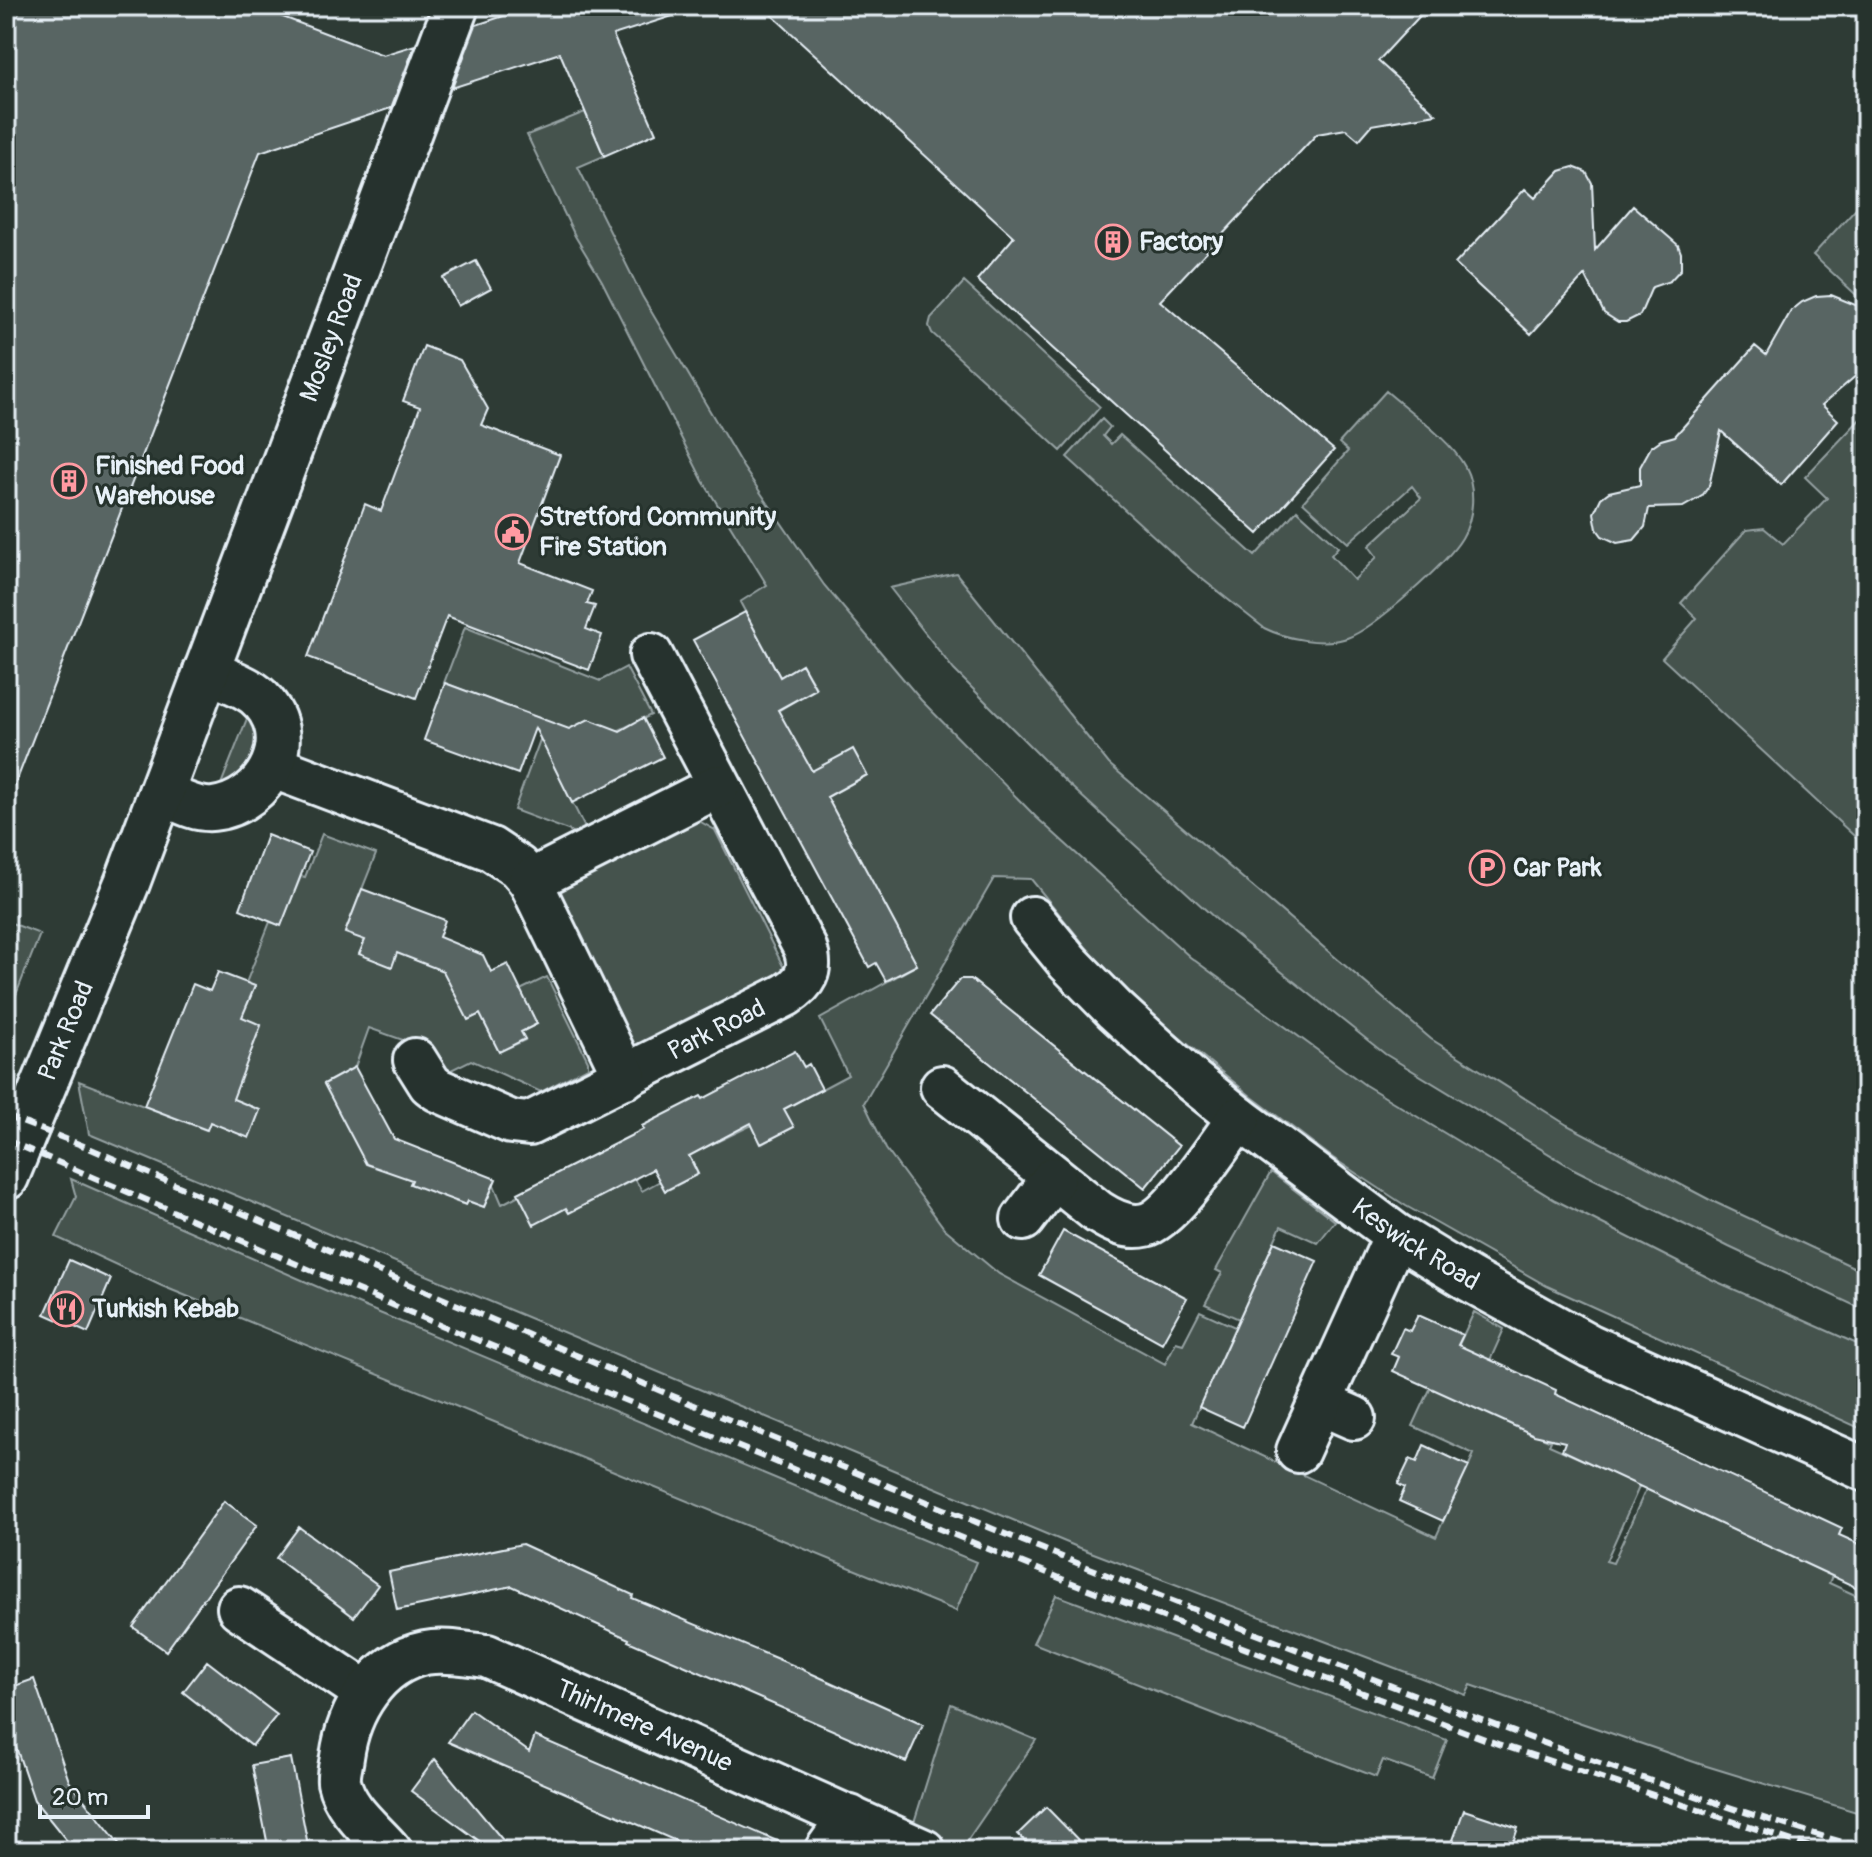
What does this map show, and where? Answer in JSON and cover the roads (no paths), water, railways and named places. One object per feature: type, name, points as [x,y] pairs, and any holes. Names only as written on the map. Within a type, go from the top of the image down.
[{"type":"main road","name":"Mosley Road","points":[[205,671],[456,6]]},
{"type":"main road","name":"Park Road","points":[[6,1177],[83,995],[205,671]]},
{"type":"street","name":"Park Road","points":[[625,1077],[786,995],[805,979],[809,970],[805,948],[651,655]]},
{"type":"street","points":[[160,793],[199,808],[232,805],[264,782],[274,767],[279,747],[277,729],[270,713],[257,696],[205,671]]},
{"type":"street","points":[[274,767],[491,849],[518,867],[530,881],[625,1077],[537,1123],[521,1124],[438,1090],[430,1084],[415,1060]]},
{"type":"street","points":[[530,881],[718,786]]},
{"type":"street","name":"Keswick Road","points":[[1032,918],[1068,962],[1115,1010],[1239,1118],[1396,1235],[1523,1311],[1590,1346],[1866,1470]]},
{"type":"street","points":[[942,1087],[1054,1178],[1113,1221],[1129,1226],[1145,1225],[1168,1210],[1239,1118]]},
{"type":"street","points":[[1023,1219],[1054,1178]]},
{"type":"street","points":[[1298,1451],[1337,1411],[1396,1235]]},
{"type":"street","points":[[239,1608],[365,1692],[344,1737],[339,1779],[348,1804],[390,1851]]},
{"type":"street","name":"Thirlmere Avenue","points":[[365,1692],[400,1663],[425,1653],[487,1656],[924,1851]]},
{"type":"street","points":[[826,1851],[850,1817]]},
{"type":"railway","points":[[6,1116],[84,1146],[799,1449],[1231,1624],[1625,1772],[1866,1849]]},
{"type":"railway","points":[[6,1140],[416,1315],[1062,1579],[1498,1744],[1823,1851]]},
{"type":"place","name":"Factory","points":[[1113,242]]},
{"type":"place","name":"Finished Food Warehouse","points":[[69,481]]},
{"type":"place","name":"Stretford Community Fire Station","points":[[513,532]]},
{"type":"place","name":"Car Park","points":[[1487,868]]},
{"type":"place","name":"Turkish Kebab","points":[[66,1309]]}]
